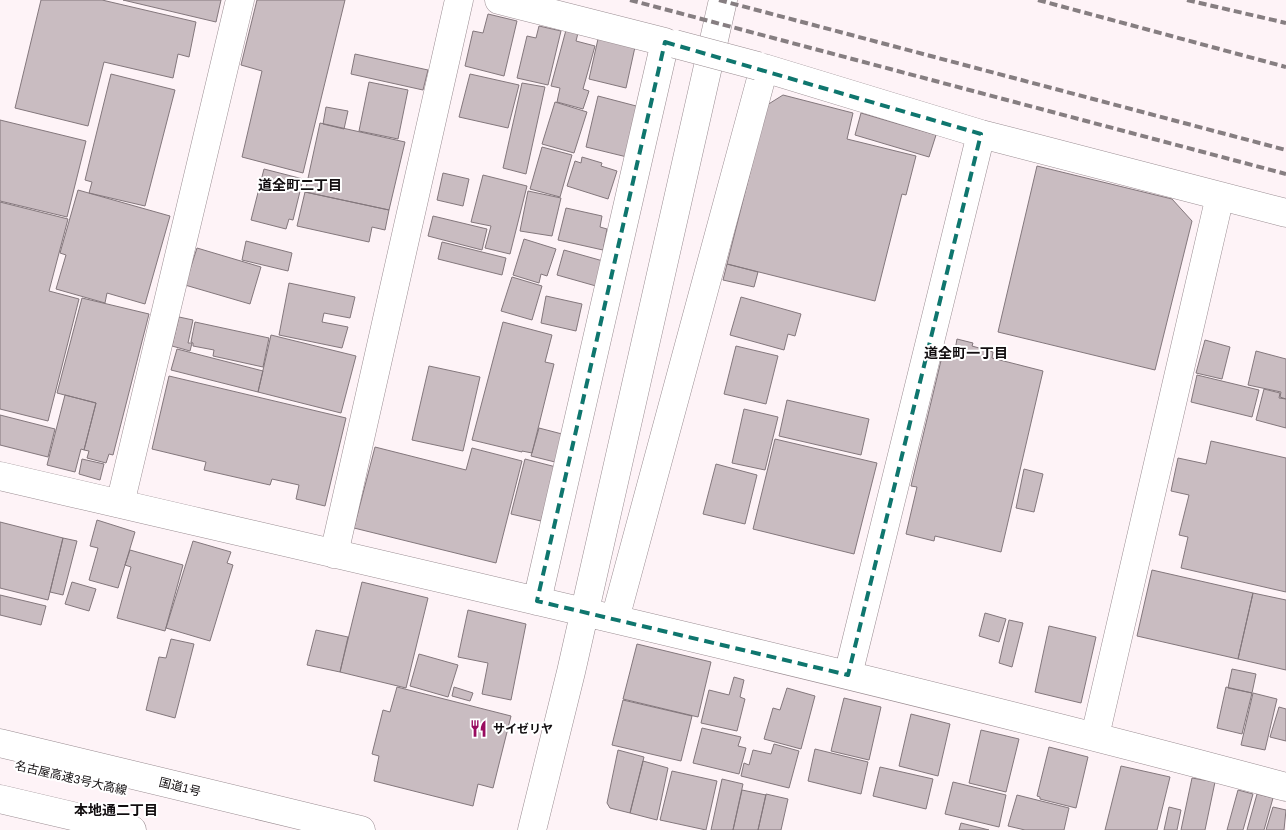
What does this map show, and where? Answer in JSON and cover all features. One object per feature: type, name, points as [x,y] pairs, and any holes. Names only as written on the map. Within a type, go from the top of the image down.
[{"type":"main road","points":[[120,504],[240,0]]},
{"type":"main road","points":[[334,554],[459,0]]},
{"type":"main road","points":[[498,0],[761,67],[981,134],[1286,213]]},
{"type":"main road","points":[[532,830],[571,672],[723,0]]},
{"type":"main road","points":[[537,601],[670,43]]},
{"type":"main road","points":[[615,619],[761,67]]},
{"type":"main road","points":[[848,674],[981,134]]},
{"type":"main road","points":[[1095,736],[1220,196]]},
{"type":"main road","points":[[0,476],[848,674],[1095,736],[1286,787]]},
{"type":"main road","name":"国道1号","points":[[0,743],[361,830]]},
{"type":"main road","name":"名古屋高速3号大高線","points":[[0,761],[288,830]]},
{"type":"main road","points":[[0,799],[132,830]]},
{"type":"highlighted area","points":[[665,42],[981,134],[848,675],[537,601]]},
{"type":"building","points":[[41,0],[102,0],[196,22],[189,57],[178,54],[173,78],[104,62],[88,126],[15,108]]},
{"type":"building","points":[[123,0],[221,0],[216,22]]},
{"type":"building","points":[[257,0],[345,0],[303,173],[242,157],[262,71],[241,65]]},
{"type":"building","points":[[488,14],[517,21],[504,76],[465,66],[473,31],[483,33]]},
{"type":"building","points":[[539,26],[561,31],[548,85],[517,78],[527,36],[536,38]]},
{"type":"building","points":[[566,30],[578,33],[576,41],[595,46],[583,89],[589,91],[583,109],[557,102],[560,88],[551,86]]},
{"type":"building","points":[[598,39],[635,47],[626,88],[589,79]]},
{"type":"building","points":[[355,54],[428,70],[423,90],[351,74]]},
{"type":"building","points":[[111,74],[175,90],[145,206],[89,193],[92,182],[85,180]]},
{"type":"building","points":[[470,74],[519,85],[508,128],[459,117]]},
{"type":"building","points":[[369,82],[408,90],[398,139],[359,131]]},
{"type":"building","points":[[522,83],[545,87],[526,174],[503,168]]},
{"type":"building","points":[[783,95],[853,113],[847,139],[916,156],[906,195],[902,194],[875,301],[727,264],[767,105]]},
{"type":"building","points":[[598,96],[640,107],[627,157],[586,147]]},
{"type":"building","points":[[555,102],[587,112],[574,153],[542,144]]},
{"type":"building","points":[[326,107],[348,111],[344,129],[323,124]]},
{"type":"building","points":[[861,113],[936,135],[929,157],[855,135]]},
{"type":"building","points":[[0,120],[86,141],[67,217],[0,201]]},
{"type":"building","points":[[320,123],[405,142],[389,210],[305,192]]},
{"type":"building","points":[[542,147],[572,155],[560,197],[530,189]]},
{"type":"building","points":[[582,157],[602,163],[601,166],[617,171],[608,199],[567,186],[575,161],[581,163]]},
{"type":"building","points":[[1037,166],[1172,199],[1192,221],[1155,370],[998,332]]},
{"type":"building","points":[[264,169],[303,179],[293,220],[289,219],[286,229],[251,220]]},
{"type":"building","points":[[443,173],[469,179],[463,206],[437,200]]},
{"type":"building","points":[[483,175],[527,186],[510,254],[485,248],[491,226],[471,222]]},
{"type":"building","points":[[78,190],[170,216],[145,304],[107,293],[105,303],[56,289],[66,255],[60,253]]},
{"type":"building","points":[[528,191],[561,198],[552,236],[520,231]]},
{"type":"building","points":[[305,192],[389,210],[385,230],[372,227],[369,242],[297,226]]},
{"type":"building","points":[[0,202],[68,219],[49,291],[79,299],[48,421],[0,409]]},
{"type":"building","points":[[566,208],[602,216],[600,227],[607,229],[603,250],[558,240]]},
{"type":"building","points":[[433,216],[487,229],[482,250],[428,236]]},
{"type":"building","points":[[524,239],[556,249],[547,276],[541,274],[539,283],[513,275]]},
{"type":"building","points":[[246,241],[292,253],[288,271],[242,260]]},
{"type":"building","points":[[442,242],[506,258],[502,275],[438,259]]},
{"type":"building","points":[[197,248],[261,267],[250,304],[185,285]]},
{"type":"building","points":[[564,250],[603,261],[596,286],[557,275]]},
{"type":"building","points":[[727,264],[758,272],[754,287],[723,280]]},
{"type":"building","points":[[512,277],[542,286],[532,320],[501,311]]},
{"type":"building","points":[[289,283],[355,297],[350,318],[324,313],[322,322],[348,327],[342,348],[279,335]]},
{"type":"building","points":[[546,296],[582,304],[576,331],[541,323]]},
{"type":"building","points":[[741,297],[801,314],[795,336],[788,334],[784,350],[730,335]]},
{"type":"building","points":[[82,298],[149,314],[113,455],[109,454],[106,463],[87,458],[89,451],[84,450],[96,403],[57,393]]},
{"type":"building","points":[[179,317],[193,320],[188,343],[192,343],[190,351],[172,346]]},
{"type":"building","points":[[195,322],[269,338],[263,367],[213,356],[214,350],[193,346],[191,342]]},
{"type":"building","points":[[503,322],[552,335],[545,362],[554,364],[532,453],[472,440]]},
{"type":"building","points":[[271,335],[356,356],[341,413],[258,392]]},
{"type":"building","points":[[957,339],[973,343],[972,346],[993,352],[992,358],[1043,371],[1001,552],[935,536],[934,541],[906,534],[917,487],[911,486],[944,348],[955,350]]},
{"type":"building","points":[[1205,340],[1230,347],[1222,379],[1196,373]]},
{"type":"building","points":[[736,346],[778,356],[766,404],[724,394]]},
{"type":"building","points":[[177,349],[263,371],[258,392],[171,370]]},
{"type":"building","points":[[1256,351],[1286,359],[1286,399],[1280,397],[1281,392],[1248,385]]},
{"type":"building","points":[[429,366],[480,377],[463,451],[412,440]]},
{"type":"building","points":[[1197,375],[1259,390],[1252,417],[1191,402]]},
{"type":"building","points":[[169,376],[346,418],[325,506],[296,499],[299,485],[272,479],[270,485],[204,470],[206,462],[152,449]]},
{"type":"building","points":[[1264,389],[1280,393],[1279,398],[1286,399],[1286,428],[1256,420]]},
{"type":"building","points":[[65,395],[96,403],[84,450],[81,449],[75,472],[47,465]]},
{"type":"building","points":[[787,400],[869,419],[861,455],[779,436]]},
{"type":"building","points":[[744,409],[778,417],[765,470],[732,463]]},
{"type":"building","points":[[0,415],[55,429],[48,457],[0,445]]},
{"type":"building","points":[[539,428],[562,434],[555,462],[531,456]]},
{"type":"building","points":[[775,439],[877,463],[854,554],[753,529]]},
{"type":"building","points":[[1211,441],[1286,458],[1286,592],[1181,568],[1188,537],[1179,535],[1189,495],[1171,491],[1178,458],[1206,464]]},
{"type":"building","points":[[375,447],[466,470],[472,448],[522,461],[496,563],[354,528]]},
{"type":"building","points":[[82,459],[104,464],[100,480],[79,474]]},
{"type":"building","points":[[525,459],[556,467],[541,521],[511,514]]},
{"type":"building","points":[[716,464],[757,475],[745,524],[703,514]]},
{"type":"building","points":[[1024,469],[1043,474],[1034,512],[1016,508]]},
{"type":"building","points":[[97,520],[135,532],[118,588],[89,580],[98,548],[90,546]]},
{"type":"building","points":[[0,522],[63,538],[48,600],[0,588]]},
{"type":"building","points":[[63,538],[77,541],[63,595],[50,592]]},
{"type":"building","points":[[193,541],[231,552],[227,563],[233,565],[210,641],[166,628]]},
{"type":"building","points":[[130,550],[183,565],[165,631],[117,618],[131,567],[125,565]]},
{"type":"building","points":[[1152,570],[1253,593],[1238,659],[1137,636]]},
{"type":"building","points":[[72,582],[96,589],[89,611],[65,604]]},
{"type":"building","points":[[362,582],[428,598],[406,688],[340,672]]},
{"type":"building","points":[[1253,593],[1286,600],[1286,670],[1238,659]]},
{"type":"building","points":[[0,595],[46,606],[41,625],[0,615]]},
{"type":"building","points":[[468,610],[526,624],[511,700],[482,694],[488,663],[458,657]]},
{"type":"building","points":[[985,613],[1006,619],[999,642],[979,636]]},
{"type":"building","points":[[1009,620],[1023,623],[1012,667],[999,663]]},
{"type":"building","points":[[1049,626],[1096,637],[1081,703],[1035,692]]},
{"type":"building","points":[[316,630],[348,637],[340,672],[307,665]]},
{"type":"building","points":[[171,639],[194,644],[175,718],[146,710],[159,657],[166,658]]},
{"type":"building","points":[[637,644],[711,662],[698,717],[623,699]]},
{"type":"building","points":[[419,654],[458,665],[448,697],[410,686]]},
{"type":"building","points":[[1232,669],[1256,674],[1252,693],[1228,688]]},
{"type":"building","points":[[734,677],[744,680],[740,697],[745,699],[737,731],[701,723],[709,690],[729,695]]},
{"type":"building","points":[[397,687],[511,716],[493,788],[478,784],[473,806],[374,781],[379,756],[372,754],[383,710],[390,712]]},
{"type":"building","points":[[454,687],[473,693],[470,701],[452,696]]},
{"type":"building","points":[[1226,687],[1252,693],[1242,734],[1217,728]]},
{"type":"building","points":[[787,688],[815,696],[801,749],[764,739],[773,708],[780,710]]},
{"type":"building","points":[[1253,693],[1277,699],[1265,750],[1241,745]]},
{"type":"building","points":[[844,698],[881,707],[869,760],[831,751]]},
{"type":"building","points":[[623,700],[692,716],[681,761],[612,745]]},
{"type":"building","points":[[1279,707],[1286,709],[1286,741],[1270,737]]},
{"type":"building","points":[[911,714],[950,724],[938,776],[899,766]]},
{"type":"building","points":[[702,728],[741,737],[738,746],[746,748],[739,774],[693,763]]},
{"type":"building","points":[[981,730],[1019,739],[1006,792],[969,783]]},
{"type":"building","points":[[774,744],[799,751],[789,788],[741,776],[744,763],[749,765],[753,750],[771,754]]},
{"type":"building","points":[[1049,747],[1088,757],[1076,808],[1040,799],[1037,796]]},
{"type":"building","points":[[815,749],[868,762],[861,794],[808,781]]},
{"type":"building","points":[[618,750],[644,757],[630,813],[610,808],[607,803]]},
{"type":"building","points":[[643,761],[668,768],[657,820],[630,813]]},
{"type":"building","points":[[1121,766],[1170,777],[1157,830],[1105,830]]},
{"type":"building","points":[[880,767],[933,779],[926,809],[873,796]]},
{"type":"building","points":[[672,771],[717,781],[706,830],[660,820]]},
{"type":"building","points":[[1192,778],[1215,782],[1205,830],[1181,830]]},
{"type":"building","points":[[722,779],[743,784],[733,830],[711,830]]},
{"type":"building","points":[[953,782],[1006,795],[999,827],[945,814]]},
{"type":"building","points":[[742,790],[766,795],[758,830],[733,830]]},
{"type":"building","points":[[1238,790],[1253,794],[1243,830],[1227,830]]},
{"type":"building","points":[[766,794],[788,799],[781,830],[758,830]]},
{"type":"building","points":[[1257,794],[1273,798],[1264,830],[1247,830]]},
{"type":"building","points":[[1017,795],[1069,808],[1064,830],[1025,830],[1008,826]]},
{"type":"building","points":[[1169,807],[1181,810],[1177,830],[1164,830]]},
{"type":"building","points":[[1273,807],[1286,810],[1284,830],[1266,830]]},
{"type":"building","points":[[961,823],[989,830],[959,830]]},
{"type":"railway","points":[[630,0],[1286,174]]},
{"type":"railway","points":[[719,0],[1286,150]]},
{"type":"railway","points":[[1038,0],[1286,67]]},
{"type":"railway","points":[[1187,0],[1286,23]]},
{"type":"place","name":"サイゼリヤ","points":[[479,729]]},
{"type":"district","name":"道全町二丁目","points":[[300,185]]},
{"type":"district","name":"道全町一丁目","points":[[966,353]]},
{"type":"district","name":"本地通二丁目","points":[[116,810]]}]
